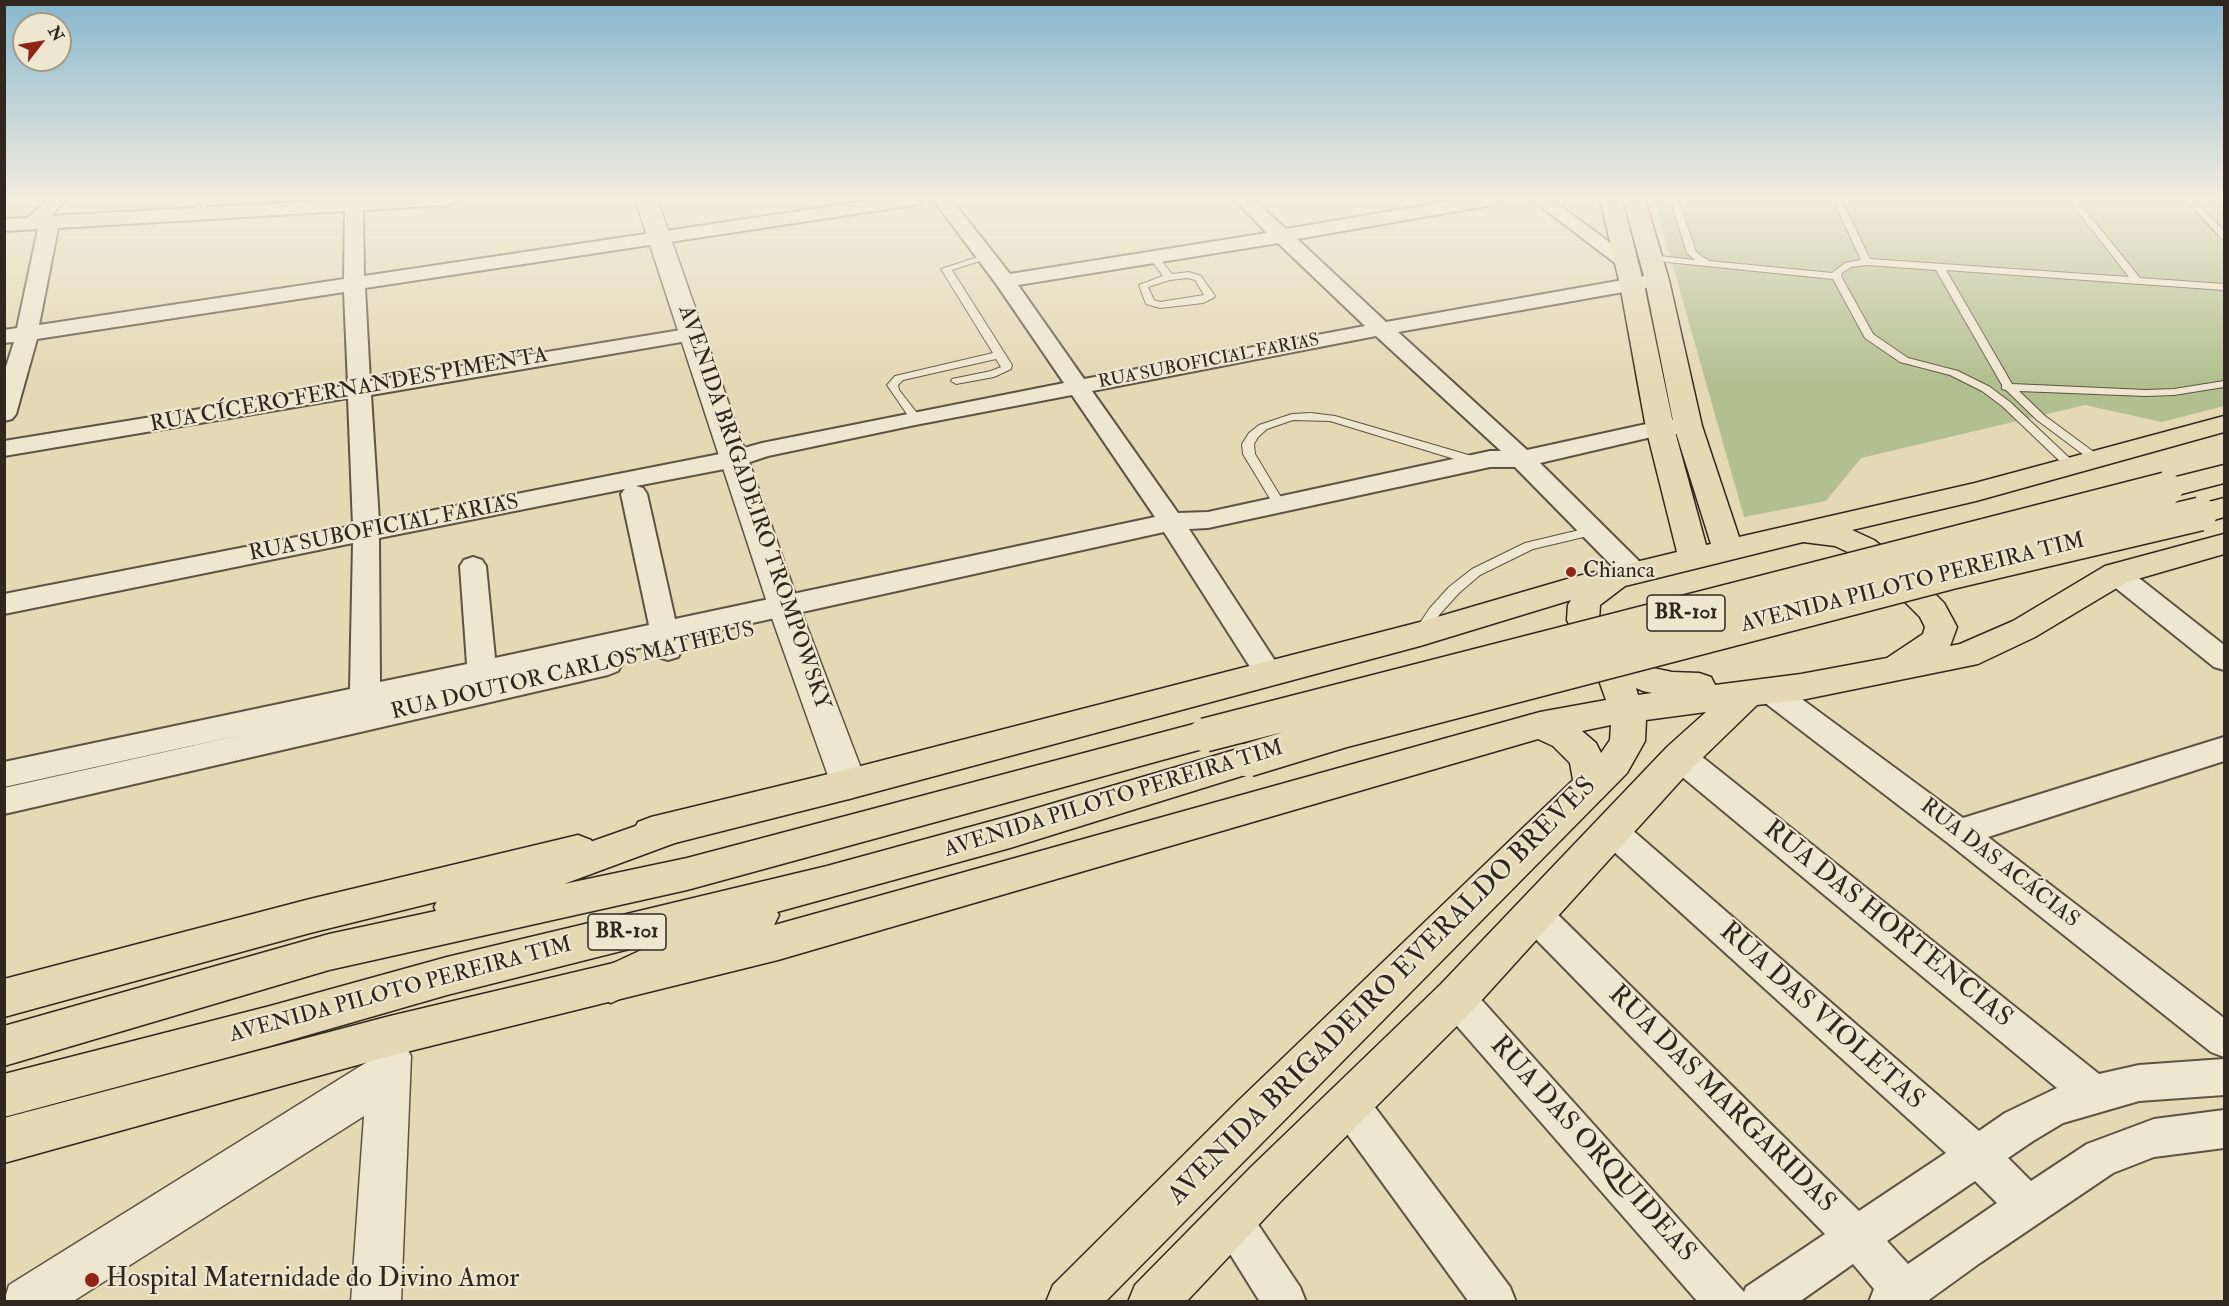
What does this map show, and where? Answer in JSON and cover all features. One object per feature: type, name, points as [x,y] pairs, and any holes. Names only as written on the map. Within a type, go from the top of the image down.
[{"type":"main road","points":[[1635,260],[1728,550]]},
{"type":"main road","points":[[1637,260],[1659,419],[1694,559]]},
{"type":"main road","points":[[4,998],[310,916],[849,784],[1420,634],[1625,576],[1976,492],[2224,424]]},
{"type":"main road","name":"AVENIDA PILOTO PEREIRA TIM","points":[[4,1046],[329,952],[687,874],[1205,735],[2224,474]]},
{"type":"main road","name":"AVENIDA PILOTO PEREIRA TIM","points":[[4,1096],[270,1026],[447,976],[827,883],[1010,832],[1343,731],[1949,573],[2212,511]]},
{"type":"main road","points":[[1792,535],[1831,534],[1853,541],[1902,580],[1933,611],[1941,627],[1936,642],[1885,672]]},
{"type":"main road","points":[[4,1140],[390,1054],[534,1000],[611,984],[801,935],[1540,725],[1628,709],[1691,702],[1885,672],[1966,656],[2024,629],[2116,574],[2224,544]]},
{"type":"main road","points":[[1625,576],[1589,597],[1582,612],[1585,627],[1606,656],[1652,681],[1671,685],[1715,686],[1760,692]]},
{"type":"main road","name":"AVENIDA BRIGADEIRO EVERALDO BREVES","points":[[1070,1302],[1271,1100],[1614,763],[1627,741],[1628,709],[1606,656]]},
{"type":"main road","name":"AVENIDA BRIGADEIRO EVERALDO BREVES","points":[[1152,1302],[1231,1219],[1456,998],[1680,757],[1760,692]]},
{"type":"main road","points":[[1540,725],[1565,736],[1579,749],[1589,763],[1592,784]]},
{"type":"main road","points":[[329,952],[678,826]]},
{"type":"main road","points":[[611,984],[827,883]]},
{"type":"street","points":[[4,414],[27,334],[36,260]]},
{"type":"street","points":[[354,260],[366,525],[364,707]]},
{"type":"street","points":[[4,337],[500,260]]},
{"type":"street","name":"AVENIDA BRIGADEIRO TROMPOWSKY","points":[[667,260],[693,334],[743,453],[788,615],[849,784]]},
{"type":"street","points":[[989,260],[1175,528],[1269,673]]},
{"type":"street","points":[[1005,281],[1136,260]]},
{"type":"street","points":[[1307,260],[1381,329],[1500,456],[1592,531],[1625,576]]},
{"type":"street","points":[[1628,260],[1637,266]]},
{"type":"street","points":[[1630,260],[1637,266]]},
{"type":"street","name":"RUA SUBOFICIAL FARIAS","points":[[4,590],[366,525],[1381,329],[1637,266]]},
{"type":"street","name":"RUA CÍCERO FERNANDES PIMENTA","points":[[4,449],[693,334]]},
{"type":"street","name":"RUA DOUTOR CARLOS MATHEUS","points":[[4,775],[364,707],[667,642],[1659,419],[1686,417]]},
{"type":"street","points":[[634,494],[667,642]]},
{"type":"street","name":"RUA SUBOFICIAL FARIAS","points":[[4,604],[366,525]]},
{"type":"street","points":[[473,566],[483,681]]},
{"type":"street","points":[[2116,574],[2224,660]]},
{"type":"street","name":"RUA DAS ACÁCIAS","points":[[1760,692],[1959,833],[2224,1040]]},
{"type":"street","name":"RUA DOUTOR CARLOS MATHEUS","points":[[4,801],[364,707]]},
{"type":"street","points":[[1959,833],[2224,749]]},
{"type":"street","name":"RUA DAS HORTENCIAS","points":[[1680,757],[2094,1094]]},
{"type":"street","name":"RUA DAS VIOLETAS","points":[[1612,831],[1977,1155],[2028,1206]]},
{"type":"street","name":"RUA DAS MARGARIDAS","points":[[1533,913],[1856,1236],[1897,1296]]},
{"type":"street","name":"RUA DAS ORQUIDEAS","points":[[1456,998],[1727,1302]]},
{"type":"street","points":[[27,1302],[326,1115],[390,1054]]},
{"type":"street","points":[[376,1302],[390,1054]]},
{"type":"street","points":[[1761,1302],[1977,1155],[2053,1108],[2094,1094],[2139,1083],[2224,1077]]},
{"type":"street","points":[[1348,1103],[1495,1302]]},
{"type":"street","points":[[326,1115],[353,1117],[371,1123],[386,1142]]},
{"type":"street","points":[[1897,1296],[2101,1158],[2154,1138],[2224,1129]]},
{"type":"street","points":[[1231,1219],[1285,1302]]},
{"type":"lane","points":[[956,381],[1006,369],[1007,365],[945,269],[977,260]]},
{"type":"lane","points":[[1156,260],[1169,277]]},
{"type":"lane","points":[[1701,260],[1706,264]]},
{"type":"lane","points":[[2121,260],[2138,282]]},
{"type":"lane","points":[[1836,276],[1838,271],[1848,264],[1867,262],[2224,287]]},
{"type":"lane","points":[[1637,266],[1706,264],[1836,276]]},
{"type":"lane","points":[[1939,267],[2008,387],[2084,462]]},
{"type":"lane","points":[[1189,275],[1198,278],[1210,297],[1203,300],[1160,305],[1150,302],[1144,285],[1169,277],[1189,275]]},
{"type":"lane","points":[[1836,276],[1865,331],[1876,343],[1904,360],[1954,373],[1986,389],[2084,462]]},
{"type":"lane","points":[[915,418],[894,390],[894,381],[999,355]]},
{"type":"lane","points":[[1986,389],[2008,387],[2174,392],[2224,384]]},
{"type":"lane","points":[[1279,504],[1249,454],[1248,444],[1253,435],[1263,427],[1292,417],[1331,418],[1500,456]]},
{"type":"lane","points":[[1420,634],[1435,611],[1454,590],[1476,572],[1529,546],[1592,531]]},
{"type":"green space","points":[[1671,260],[2224,260],[2224,406],[2162,422],[2085,405],[1861,458],[1826,501],[1744,517]]},
{"type":"place","name":"Chianca","points":[[1571,572]]},
{"type":"place","name":"Hospital Maternidade do Divino Amor","points":[[92,1280]]}]
